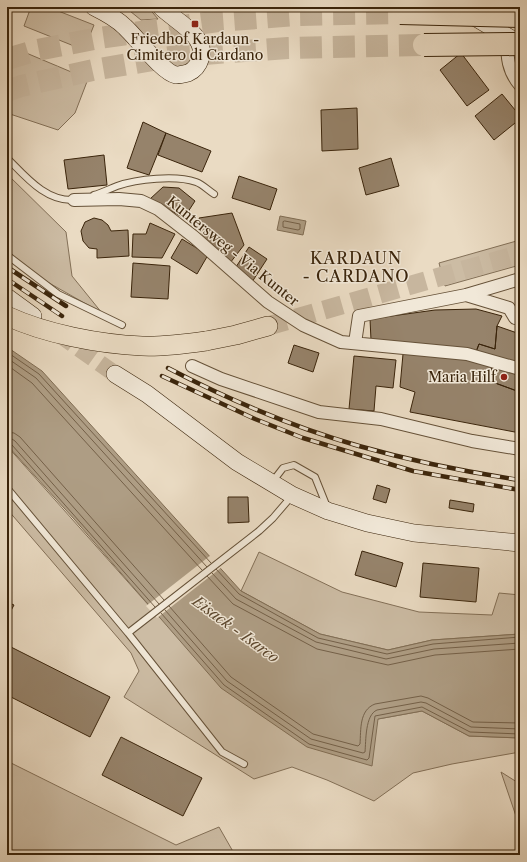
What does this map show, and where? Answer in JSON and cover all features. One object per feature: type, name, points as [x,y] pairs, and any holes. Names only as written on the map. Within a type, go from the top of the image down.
[{"type":"highway","points":[[400,13],[520,16]]},
{"type":"highway","points":[[424,45],[516,41]]},
{"type":"main road","points":[[94,7],[123,26],[140,42],[159,65],[167,71],[176,75],[192,71],[198,65],[201,56],[199,41],[194,34],[162,7]]},
{"type":"main road","points":[[457,7],[516,41]]},
{"type":"main road","points":[[7,297],[33,316]]},
{"type":"main road","points":[[7,316],[64,334],[103,342],[142,346],[206,341],[268,326]]},
{"type":"main road","points":[[115,374],[147,394],[237,462],[292,495],[328,511],[367,523],[414,533],[520,543]]},
{"type":"street","points":[[516,41],[507,57],[509,68],[520,85]]},
{"type":"street","name":"Kuntersweg - Via Kunter","points":[[74,200],[119,199],[140,201],[158,209],[194,237],[268,302],[303,325],[341,342],[468,354],[520,369]]},
{"type":"street","points":[[355,343],[359,316],[466,295],[520,279]]},
{"type":"street","points":[[466,295],[509,308],[515,318],[520,319]]},
{"type":"street","points":[[192,366],[221,379],[319,412],[381,419],[472,441],[520,449]]},
{"type":"lane","name":"Kuntersweg - Via Kunter","points":[[7,158],[39,189],[58,199],[74,200]]},
{"type":"lane","points":[[74,200],[102,194],[117,186],[161,178],[182,178],[198,182],[214,194]]},
{"type":"lane","points":[[7,255],[58,294],[122,325]]},
{"type":"lane","points":[[271,483],[283,468],[294,466],[315,477],[328,511]]},
{"type":"lane","points":[[7,488],[128,633],[222,752],[244,764]]},
{"type":"lane","points":[[128,633],[259,531],[273,518],[292,495]]},
{"type":"shaded area","points":[[31,7],[48,7],[94,25],[84,50],[24,26]]},
{"type":"shaded area","points":[[125,7],[148,7],[158,19],[141,20]]},
{"type":"shaded area","points":[[12,47],[88,79],[75,113],[58,130],[7,113],[7,61]]},
{"type":"shaded area","points":[[7,174],[66,232],[72,276],[102,313],[28,271],[7,251]]},
{"type":"shaded area","points":[[520,240],[520,265],[445,286],[439,263]]},
{"type":"shaded area","points":[[7,446],[160,618],[378,719],[422,711],[469,736],[520,738],[520,752],[452,764],[413,773],[374,801],[327,780],[292,767],[254,779],[124,697],[139,671],[131,653],[7,509]]},
{"type":"shaded area","points":[[259,552],[342,592],[419,612],[492,615],[499,593],[520,595],[520,634],[432,640],[388,650],[320,634],[241,591]]},
{"type":"shaded area","points":[[7,761],[176,845],[219,827],[235,855],[7,855]]},
{"type":"shaded area","points":[[501,772],[520,784],[520,848],[519,825]]},
{"type":"water","points":[[280,216],[306,221],[303,235],[277,230]]},
{"type":"water","name":"Eisack - Isarco","points":[[7,347],[42,371],[241,591],[320,634],[388,650],[432,640],[520,634],[520,738],[469,736],[422,711],[378,719],[372,766],[307,747],[221,688],[74,519],[7,445]]},
{"type":"pier","points":[[211,555],[222,567],[157,618],[146,606]]},
{"type":"building","points":[[461,53],[489,90],[467,106],[440,70]]},
{"type":"building","points":[[502,94],[520,116],[520,119],[494,140],[475,116]]},
{"type":"building","points":[[357,108],[358,149],[322,151],[321,110]]},
{"type":"building","points":[[143,122],[166,133],[149,175],[127,168]]},
{"type":"building","points":[[166,133],[211,151],[202,172],[158,155]]},
{"type":"building","points":[[104,155],[107,185],[68,189],[64,160]]},
{"type":"building","points":[[391,158],[399,186],[366,195],[359,168]]},
{"type":"building","points":[[239,176],[277,189],[270,210],[232,198]]},
{"type":"building","points":[[163,187],[179,188],[195,201],[184,218],[150,199]]},
{"type":"building","points":[[232,213],[244,245],[230,263],[204,241],[199,218]]},
{"type":"building","points":[[94,218],[102,220],[108,225],[111,231],[128,230],[129,256],[97,258],[97,249],[89,248],[83,241],[81,231],[85,222]]},
{"type":"building","points":[[150,223],[175,234],[162,258],[132,257],[133,234],[146,234]]},
{"type":"building","points":[[182,239],[208,255],[197,274],[171,258]]},
{"type":"building","points":[[249,247],[267,259],[252,282],[234,270]]},
{"type":"building","points":[[133,263],[170,266],[168,299],[131,297]]},
{"type":"building","points":[[520,290],[520,308],[517,291]]},
{"type":"building","points":[[476,309],[502,316],[497,326],[495,349],[479,344],[476,352],[371,340],[370,319],[435,310]]},
{"type":"building","points":[[497,326],[520,334],[520,364],[476,352],[479,344],[495,349]]},
{"type":"building","points":[[294,345],[319,353],[313,372],[288,363]]},
{"type":"building","points":[[403,354],[465,355],[493,365],[487,380],[517,391],[520,384],[520,433],[410,412],[415,392],[400,387]]},
{"type":"building","points":[[354,356],[396,360],[393,388],[376,386],[374,411],[349,409]]},
{"type":"building","name":"Maria Hilf","points":[[493,365],[520,375],[520,384],[517,391],[487,380]]},
{"type":"building","points":[[377,485],[390,489],[386,503],[373,499]]},
{"type":"building","points":[[228,497],[248,497],[249,522],[228,523]]},
{"type":"building","points":[[450,500],[474,504],[473,512],[449,508]]},
{"type":"building","points":[[362,551],[403,563],[396,587],[355,575]]},
{"type":"building","points":[[423,563],[479,568],[476,602],[420,597]]},
{"type":"building","points":[[7,602],[14,605],[7,618]]},
{"type":"building","points":[[7,645],[110,697],[90,737],[7,695]]},
{"type":"building","points":[[121,737],[202,778],[183,816],[102,775]]},
{"type":"tunnel","points":[[7,59],[37,50],[99,38],[218,21],[297,15],[400,13]]},
{"type":"tunnel","points":[[7,91],[21,86],[93,70],[176,56],[288,48],[424,45]]},
{"type":"tunnel","points":[[268,326],[520,254]]},
{"type":"tunnel","points":[[59,334],[115,374]]},
{"type":"railway","points":[[7,267],[66,306]]},
{"type":"railway","points":[[7,279],[62,316]]},
{"type":"railway","points":[[168,368],[238,402],[334,439],[459,470],[520,480]]},
{"type":"railway","points":[[162,376],[255,419],[303,438],[413,471],[520,490]]},
{"type":"place","name":"Friedhof Kardaun - Cimitero di Cardano","points":[[195,24]]},
{"type":"place","name":"Maria Hilf","points":[[504,377]]},
{"type":"district","name":"KARDAUN - CARDANO","points":[[356,267]]}]
